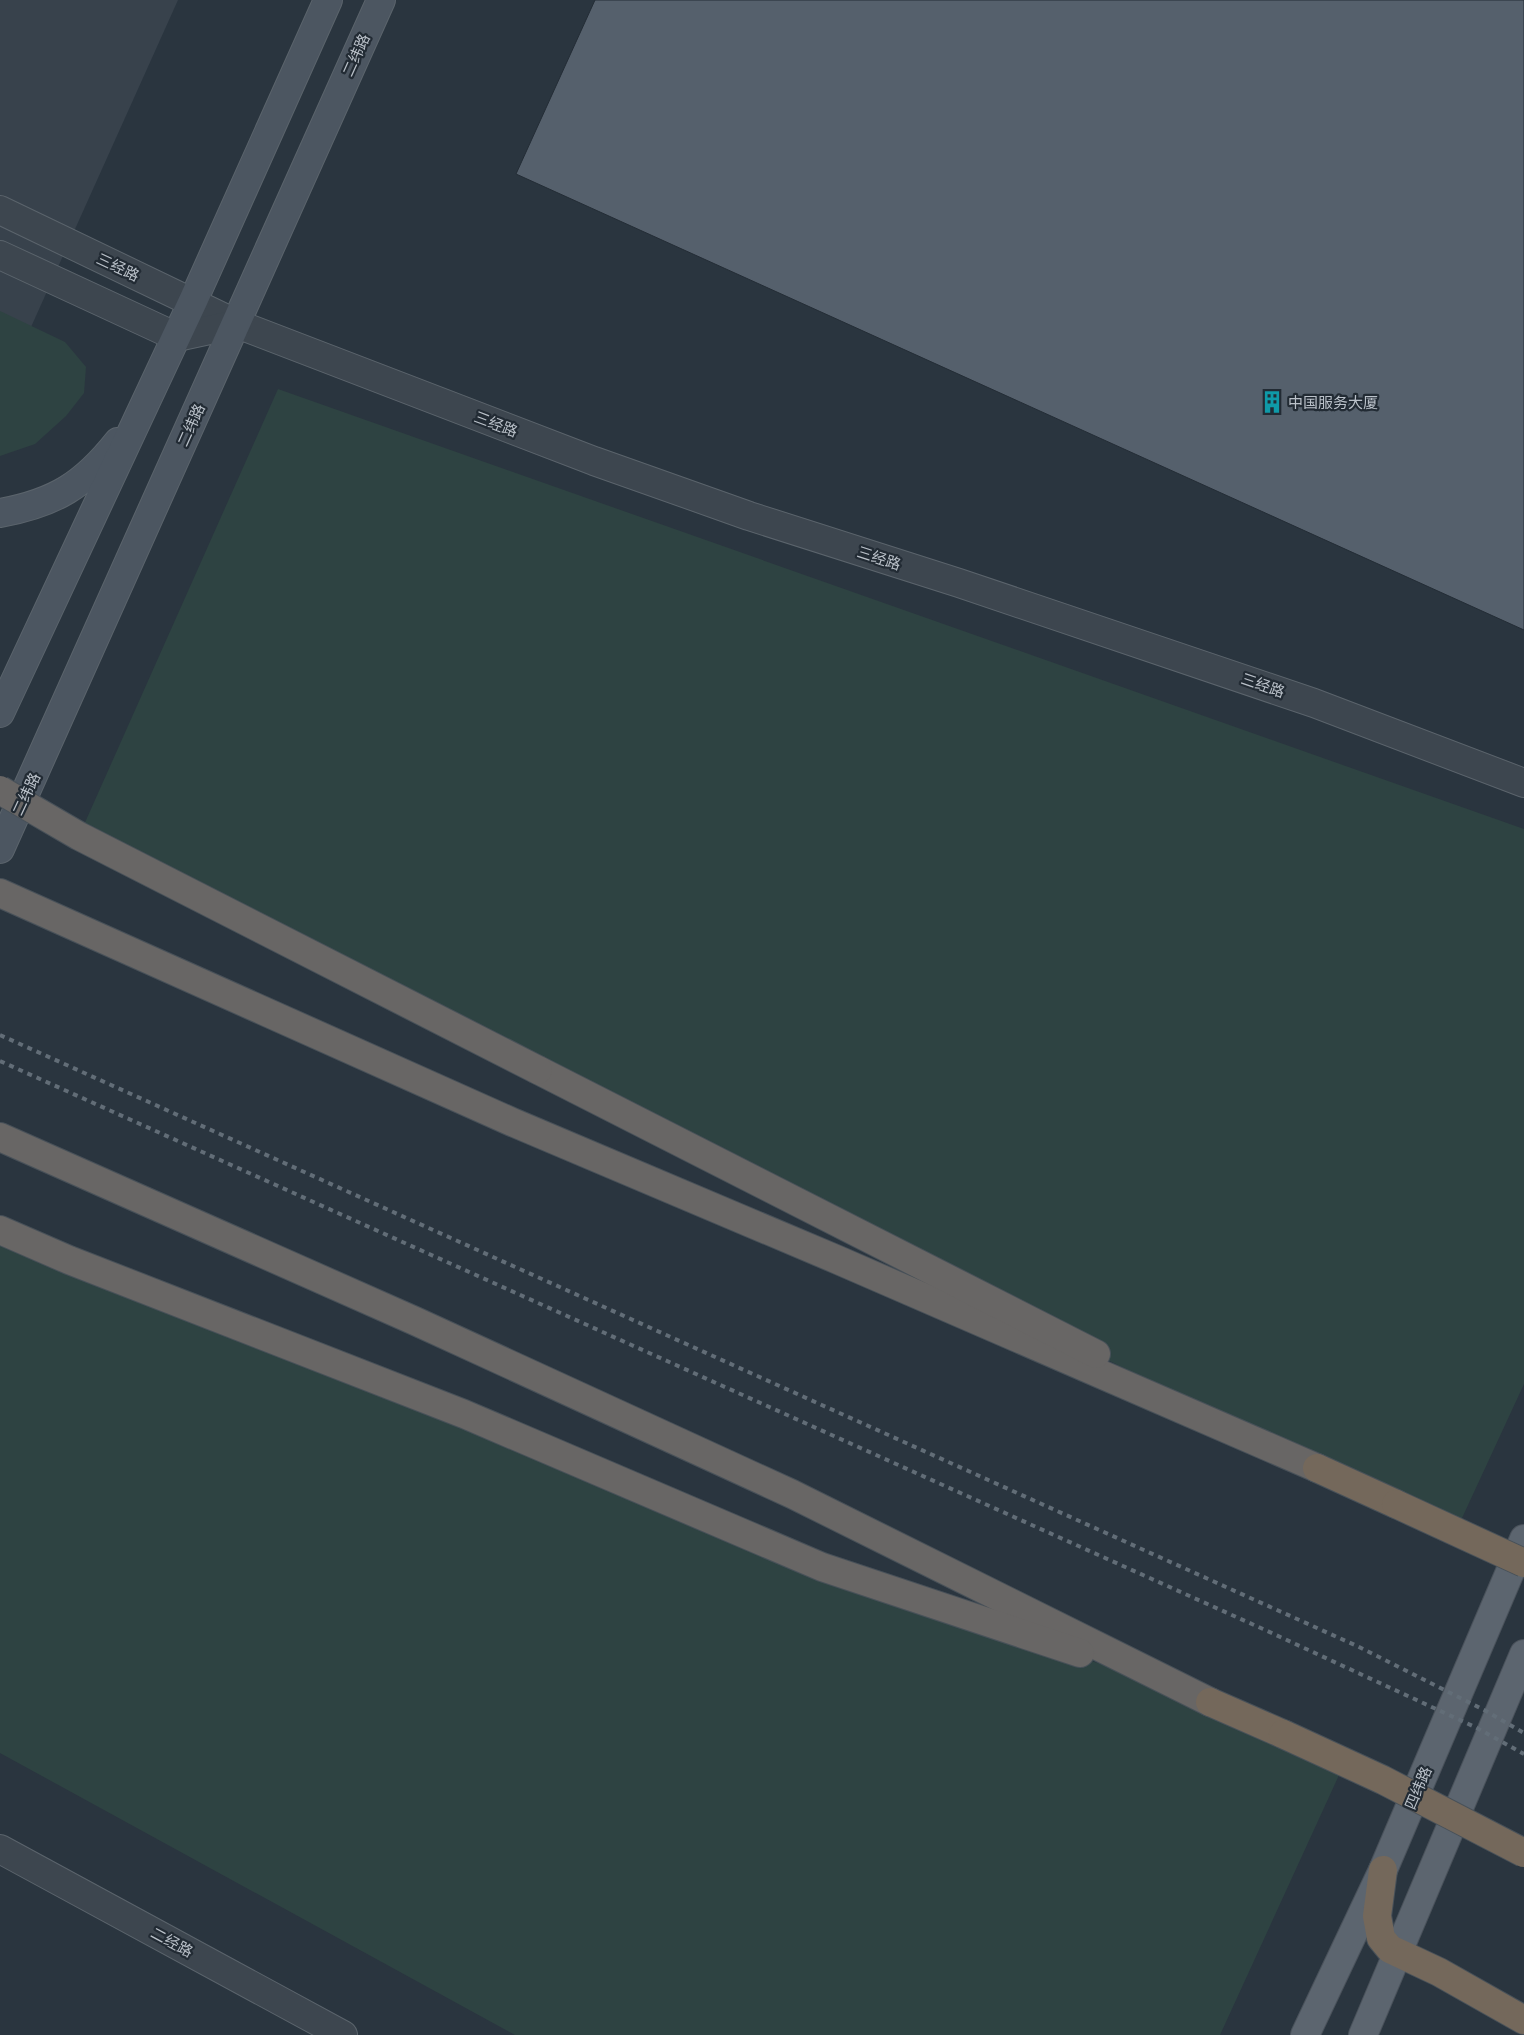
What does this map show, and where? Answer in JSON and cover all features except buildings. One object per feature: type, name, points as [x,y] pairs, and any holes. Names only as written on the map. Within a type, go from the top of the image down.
[{"type":"highway","points":[[0,790],[79,836],[876,1240],[1318,1468]]},
{"type":"highway","points":[[0,892],[512,1122],[829,1256],[1318,1468],[1524,1563]]},
{"type":"highway","points":[[0,1137],[415,1321],[792,1494],[1210,1702],[1383,1780],[1524,1853]]},
{"type":"highway","points":[[0,1230],[78,1264],[385,1383],[553,1451],[766,1545],[822,1567],[1101,1661],[1210,1702]]},
{"type":"highway","points":[[1383,1870],[1377,1916],[1381,1938],[1390,1949],[1397,1954],[1439,1972],[1524,2020]]},
{"type":"main road","points":[[0,713],[145,407],[328,0]]},
{"type":"main road","name":"二纬路","points":[[0,849],[381,0]]},
{"type":"main road","points":[[0,513],[35,505],[62,494],[81,482],[115,445],[145,407]]},
{"type":"main road","name":"四纬路","points":[[1305,2035],[1383,1870],[1524,1539]]},
{"type":"main road","points":[[1363,2035],[1524,1654]]},
{"type":"street","name":"三经路","points":[[0,210],[237,324],[594,461],[749,516],[968,586],[1314,702],[1524,783]]},
{"type":"street","points":[[0,255],[177,336],[237,324]]},
{"type":"street","name":"二经路","points":[[0,1849],[343,2035]]},
{"type":"shaded area","points":[[0,0],[178,0],[0,396]]},
{"type":"green space","points":[[0,311],[65,342],[86,367],[84,393],[66,416],[35,444],[0,456]]},
{"type":"green space","points":[[278,389],[1524,829],[1524,1384],[1456,1531],[1317,1468],[876,1240],[79,836]]},
{"type":"green space","points":[[0,1230],[953,1613],[1210,1702],[1345,1762],[1220,2035],[515,2035],[0,1753]]},
{"type":"railway","points":[[0,1035],[1357,1646],[1486,1711],[1524,1733]]},
{"type":"railway","points":[[0,1061],[1263,1629],[1475,1727],[1524,1754]]},
{"type":"place","name":"中国服务大厦","points":[[1272,402]]}]
